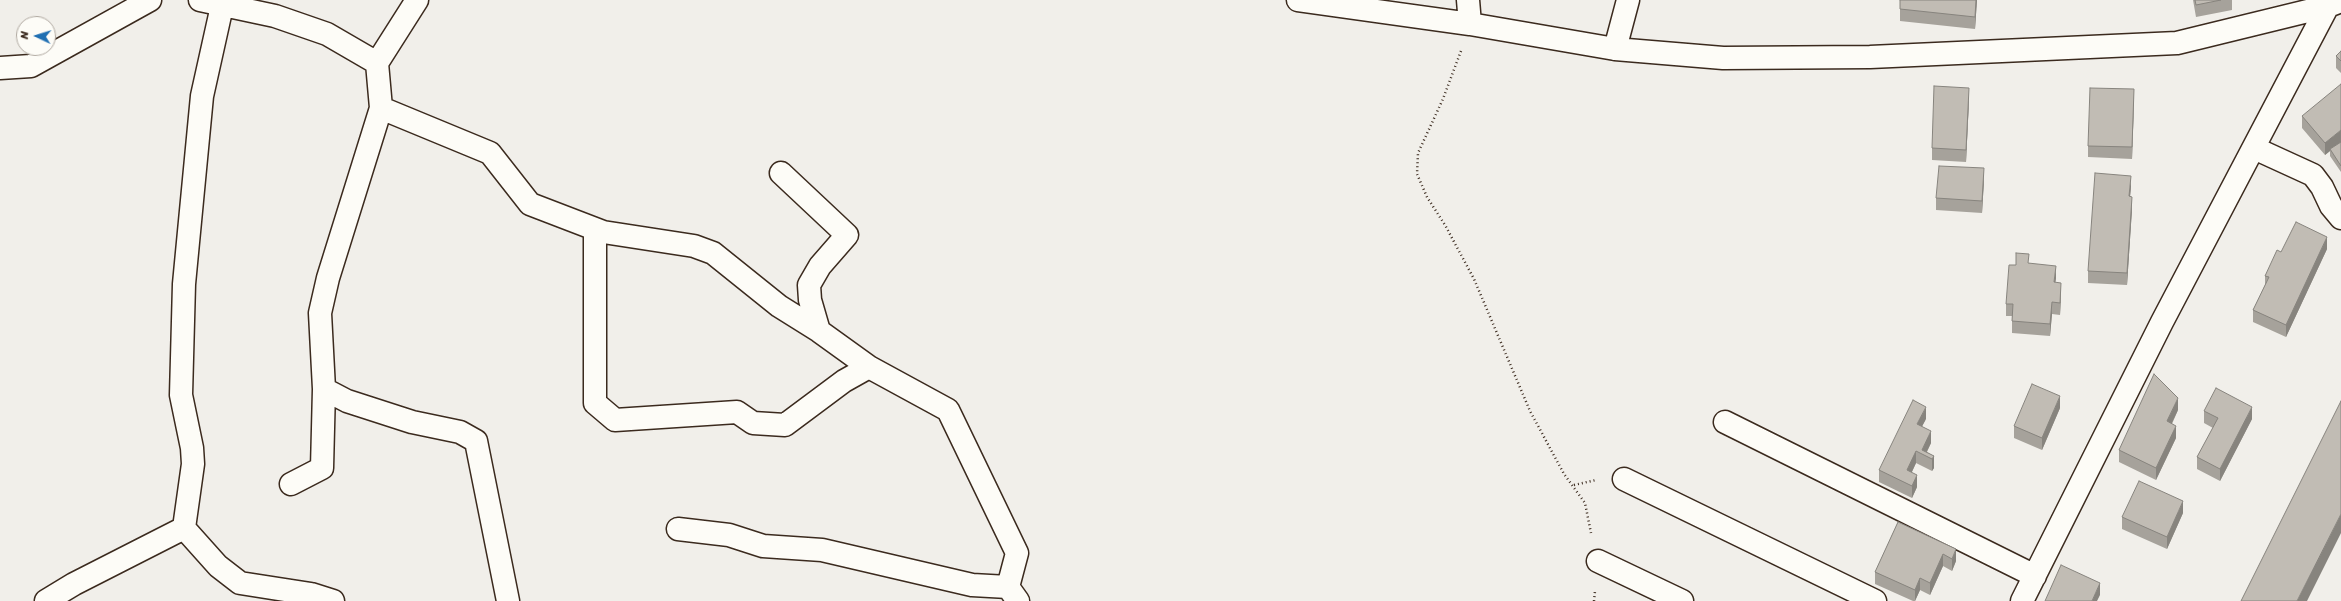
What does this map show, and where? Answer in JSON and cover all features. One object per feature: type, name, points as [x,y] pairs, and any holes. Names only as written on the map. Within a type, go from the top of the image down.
[{"type":"street","points":[[0,68],[31,66],[150,0]]},
{"type":"street","points":[[200,0],[222,6],[276,16],[327,34],[377,62]]},
{"type":"street","points":[[291,484],[322,468],[324,389],[322,306],[328,278],[382,108],[377,62],[417,0]]},
{"type":"street","points":[[1298,0],[1470,24],[1615,49],[1723,58],[1862,57],[2177,43],[2333,2]]},
{"type":"street","points":[[1468,0],[1470,24]]},
{"type":"street","points":[[1615,49],[1628,0]]},
{"type":"street","points":[[2022,601],[2162,322],[2333,2]]},
{"type":"street","points":[[222,6],[202,96],[184,284],[182,395],[192,448],[192,464],[184,528],[218,566],[240,583],[311,594],[333,601]]},
{"type":"street","points":[[382,108],[490,153],[530,204],[602,232],[694,246],[713,253],[780,306],[819,331],[869,367],[948,410],[1017,553],[1013,594],[822,550],[763,546],[729,536],[678,529]]},
{"type":"street","points":[[2254,148],[2313,175],[2322,187],[2331,206],[2341,218]]},
{"type":"street","points":[[780,173],[847,235],[820,266],[809,285],[810,300],[819,331]]},
{"type":"street","points":[[594,229],[595,403],[615,420],[737,412],[753,423],[785,425],[844,381],[869,367]]},
{"type":"street","points":[[324,389],[347,401],[412,422],[460,432],[476,441],[503,585],[508,601]]},
{"type":"street","points":[[1725,422],[2035,576]]},
{"type":"street","points":[[1624,479],[1875,601]]},
{"type":"street","points":[[46,601],[74,584],[184,528]]},
{"type":"street","points":[[1598,561],[1682,601]]},
{"type":"path","points":[[1470,24],[1443,99],[1418,153],[1417,174],[1427,197],[1445,224],[1474,279],[1530,411],[1564,474],[1584,503],[1598,561],[1594,601]]},
{"type":"building","points":[[1900,0],[1976,0],[1975,17],[1900,9]]},
{"type":"building","points":[[2195,0],[2221,0],[2196,5]]},
{"type":"building","points":[[2341,51],[2341,61],[2336,56]]},
{"type":"building","points":[[2341,84],[2341,130],[2325,143],[2302,116]]},
{"type":"building","points":[[1934,86],[1969,88],[1966,150],[1932,148]]},
{"type":"building","points":[[2090,88],[2134,89],[2132,147],[2088,146]]},
{"type":"building","points":[[2341,142],[2341,166],[2330,149]]},
{"type":"building","points":[[1939,166],[1984,168],[1982,201],[1936,198]]},
{"type":"building","points":[[2095,173],[2131,176],[2129,196],[2132,197],[2127,273],[2088,271]]},
{"type":"building","points":[[2296,222],[2327,237],[2286,325],[2253,310],[2269,277],[2265,276],[2277,250],[2281,252]]},
{"type":"building","points":[[2016,253],[2029,254],[2028,263],[2056,266],[2054,282],[2061,283],[2060,303],[2052,302],[2050,324],[2012,321],[2013,304],[2006,304],[2009,265],[2016,265]]},
{"type":"building","points":[[2154,374],[2178,398],[2167,421],[2176,426],[2156,468],[2119,450]]},
{"type":"building","points":[[2032,384],[2060,396],[2042,438],[2014,426]]},
{"type":"building","points":[[2216,388],[2252,407],[2220,469],[2197,457],[2218,418],[2204,411]]},
{"type":"building","points":[[1913,400],[1926,407],[1917,424],[1931,431],[1922,450],[1934,456],[1932,459],[1916,451],[1907,470],[1917,475],[1912,486],[1879,470]]},
{"type":"building","points":[[2341,401],[2341,514],[2297,601],[2241,601]]},
{"type":"building","points":[[2139,481],[2183,501],[2167,537],[2122,517]]},
{"type":"building","points":[[1898,522],[1956,549],[1952,559],[1943,554],[1930,583],[1920,578],[1915,590],[1875,572]]},
{"type":"building","points":[[2061,565],[2100,583],[2092,601],[2045,601]]}]
